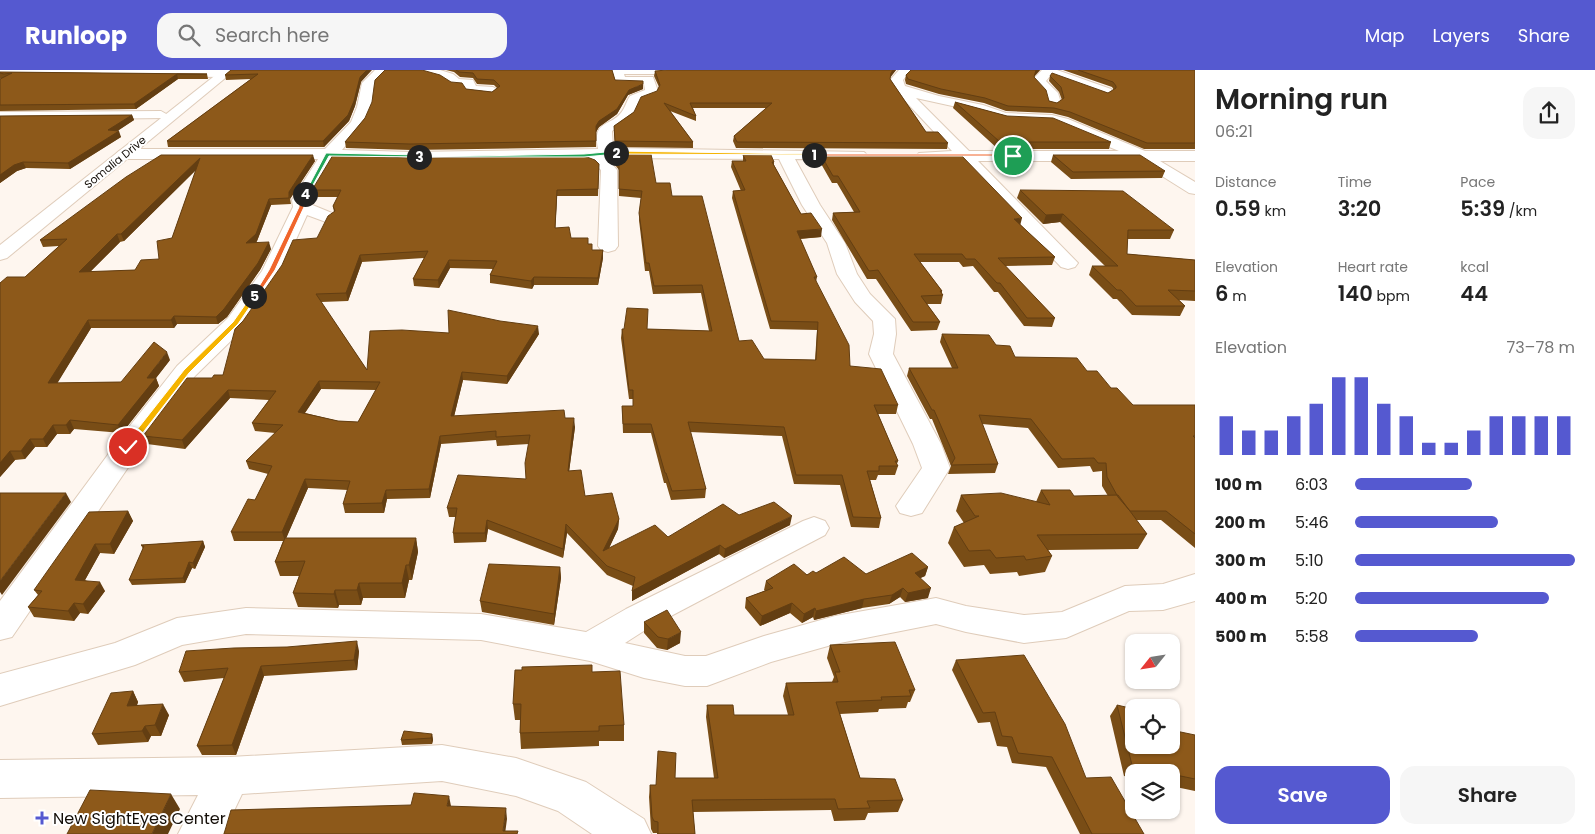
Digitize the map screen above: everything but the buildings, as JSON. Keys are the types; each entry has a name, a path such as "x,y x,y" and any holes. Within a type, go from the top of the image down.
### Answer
{"street":[{"path":"0,627 128,447 186,371 236,323 272,270 302,207 302,200 328,154 334,150 357,123 364,106 368,83 382,70"},
{"path":"424,70 429,70"},
{"path":"424,70 444,74 456,82 469,83 471,89 493,91"},
{"path":"606,153 604,144 606,130 611,123 624,118 630,112 632,103 636,98 652,91 649,80 620,81 617,71 662,72 665,70"},
{"path":"905,70 897,79 896,83 900,89 1068,263"},
{"path":"1054,103 1050,89 1040,82 1041,77 1048,70 1107,92"},
{"path":"0,71 222,71"},
{"name":"Somalia Drive","path":"0,240 161,115 222,71"},
{"name":"Somalia Drive","path":"0,254 124,154 222,71"},
{"path":"900,89 937,100 978,108 1005,117 1052,119 1063,122 1140,155 1195,189"},
{"path":"0,116 161,115"},
{"path":"124,154 328,154 411,157 584,156 606,153 874,156"},
{"path":"785,155 812,205 836,242 847,274 862,298 884,319 885,334 881,354 927,444 936,468 911,506"},
{"path":"584,156 597,158 606,163 609,170 608,246"},
{"path":"914,156 1195,156"},
{"path":"302,207 326,217"},
{"path":"590,647 638,618 814,528"},
{"path":"0,690 122,655 177,632 246,621 481,627 590,647 644,663 685,671 707,671 764,650 835,630 936,610 966,619 1024,628 1066,625 1125,599 1163,597 1187,591 1195,586"},
{"path":"0,779 230,776 442,763 516,777 571,796 629,834"},
{"path":"200,834 230,776"}],"place":[{"name":"New SightEyes Center","path":"42,818"}],"route":[{"path":"128,447 186,371 236,323 272,270 302,207 302,200 328,154 411,157 584,156 606,153 1013,156"}]}
